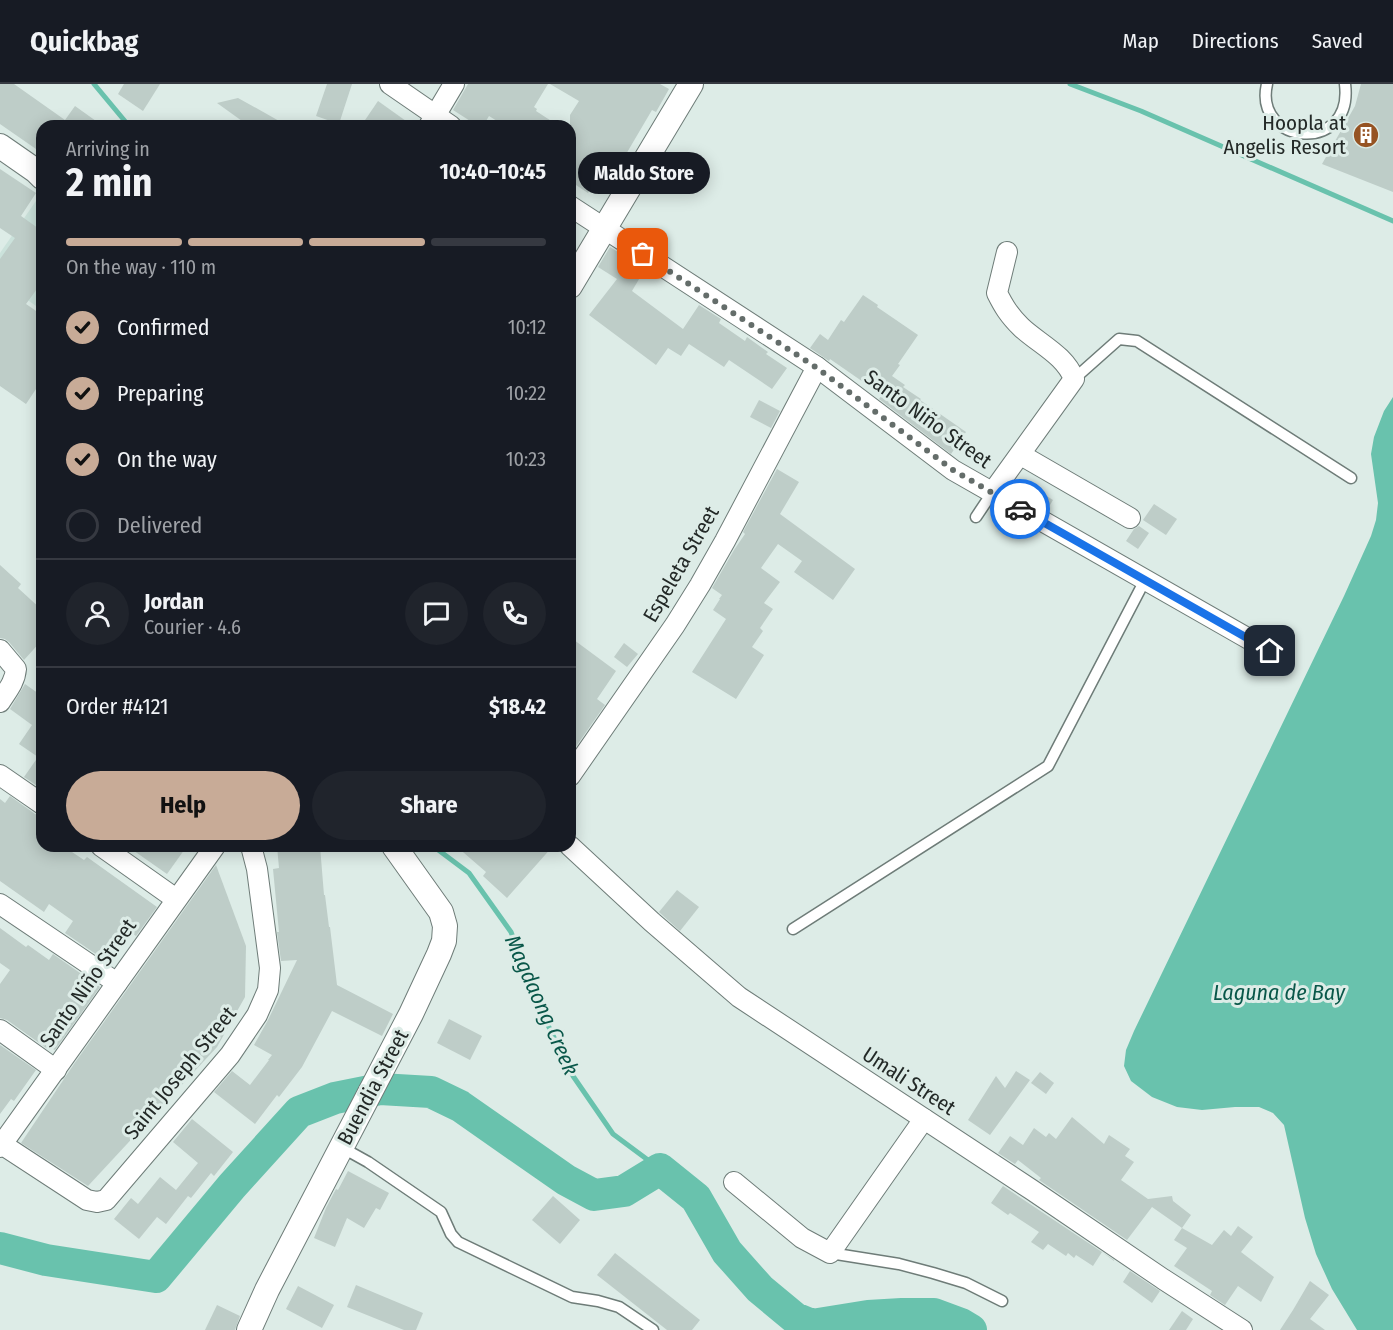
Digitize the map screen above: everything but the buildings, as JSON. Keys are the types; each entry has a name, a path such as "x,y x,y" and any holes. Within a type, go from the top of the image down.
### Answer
{"street":[{"path":"390,84 436,120"},
{"path":"440,120 454,84"},
{"path":"576,276 691,84"},
{"path":"0,146 36,171"},
{"name":"Santo Niño Street","path":"576,210 817,368 953,470 1270,651"},
{"path":"992,493 1074,379 1070,368 1008,314 997,293 1008,252"},
{"name":"Espeleta Street","path":"576,767 675,626 700,585 817,368"},
{"path":"1021,455 1131,518"},
{"path":"0,650 16,669 11,686 0,702"},
{"path":"0,775 36,800"},
{"name":"Umali Street","path":"576,851 739,997 1242,1330"},
{"path":"109,852 176,899"},
{"name":"Santo Niño Street","path":"1,1145 211,852"},
{"name":"Saint Joseph Street","path":"1,1145 87,1200 97,1202 106,1200 230,1055 257,1015 268,990 270,968 257,869 253,852"},
{"name":"Buendia Street","path":"249,1330 267,1290 411,1014 444,941 446,926 441,912 398,852"},
{"path":"0,904 117,983"},
{"path":"0,1030 56,1070"},
{"path":"734,1182 802,1238 830,1253 924,1119"}],"lane":[{"path":"1267,84 1266,104 1272,116 1291,132 1303,135 1328,128 1337,120 1344,109 1345,84"},
{"path":"1074,379 1119,339 1137,341 1351,478"},
{"path":"976,517 992,493"},
{"path":"793,929 1048,766 1145,580"},
{"path":"341,1147 368,1162 441,1212 451,1234 458,1242 572,1297 619,1307 653,1330"},
{"path":"830,1253 899,1264 933,1273 966,1283 1002,1301"}],"shaded area":[{"path":"36,201 36,306 0,280 0,253"}],"water":[{"name":"Laguna de Bay","path":"1393,397 1393,1330 1357,1330 1332,1289 1316,1254 1305,1218 1284,1125 1273,1113 1259,1107 1202,1110 1177,1107 1152,1097 1131,1081 1124,1066 1126,1050 1134,1031 1371,536 1378,503 1371,454 1374,437 1384,411"}],"waterway":[{"name":"Magdaong Creek","path":"94,84 124,120"},
{"path":"1070,84 1141,111 1393,221"},
{"name":"Magdaong Creek","path":"441,852 469,873 511,932 540,1009 573,1076 613,1134 660,1169"},
{"path":"0,1248 46,1260 156,1277 232,1186 299,1112 335,1098 380,1089 431,1092 460,1106 566,1180 594,1195 624,1191 660,1169 696,1198 727,1252 760,1289 795,1318 812,1325 868,1316 934,1314 971,1330"}],"way so far":[{"path":"643,254 817,368 953,470 1020,509"}],"place":[{"name":"Hoopla at Angelis Resort","path":"1366,135"},
{"name":"Maldo Store","path":"643,254"}],"route":[{"path":"1020,509 1270,651"}]}
